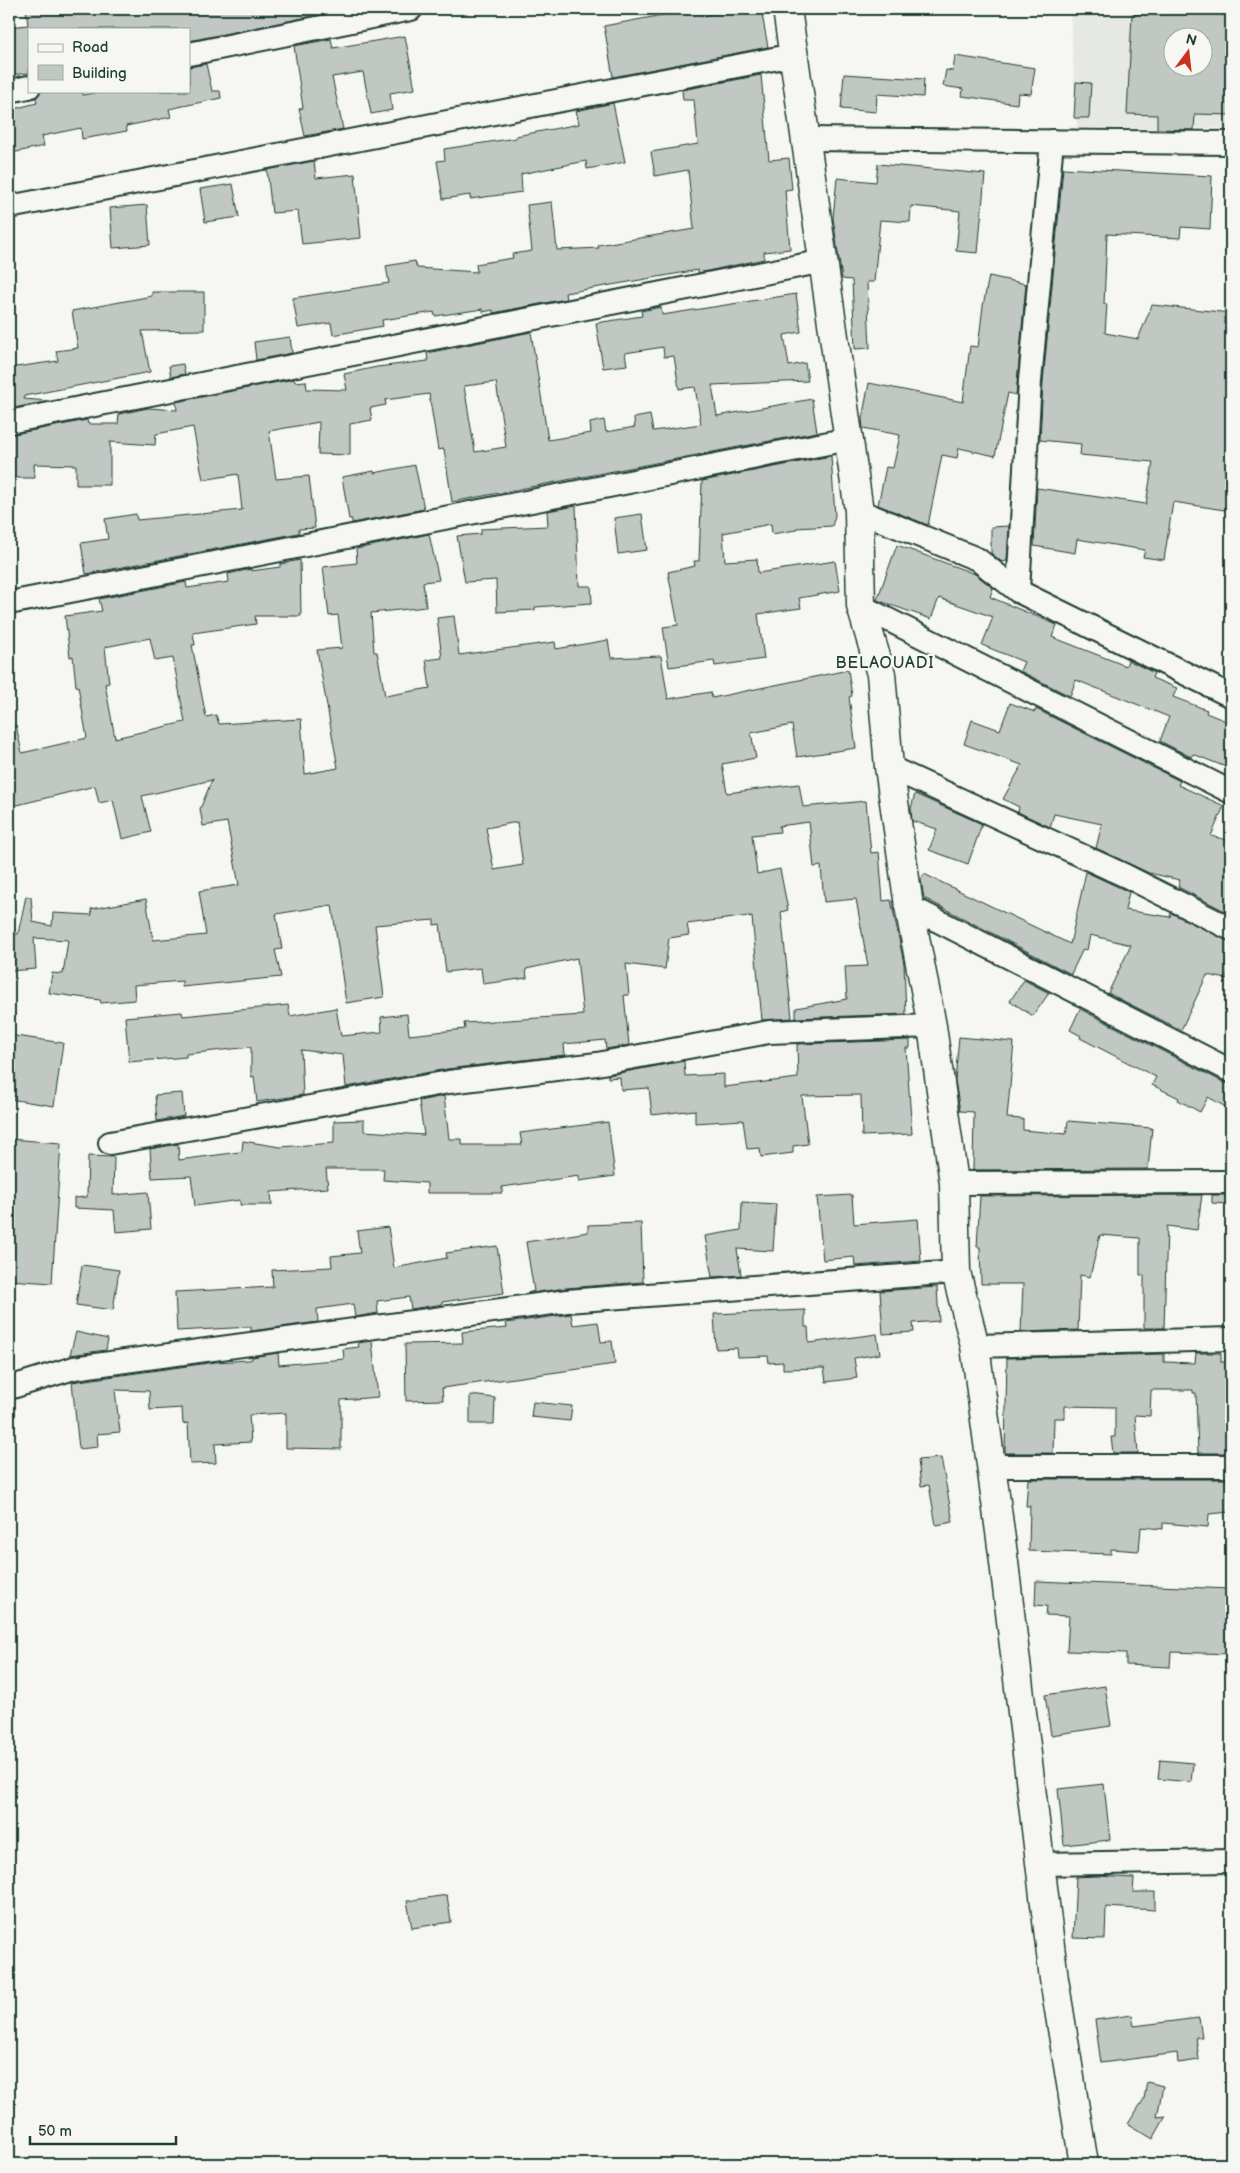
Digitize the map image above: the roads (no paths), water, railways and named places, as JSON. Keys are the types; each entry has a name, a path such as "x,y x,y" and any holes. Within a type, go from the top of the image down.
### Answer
{"main road":[{"path":"787,9 859,511 861,606 881,674 889,767 908,906 932,1026 954,1183 956,1272 975,1346 1054,1979 1084,2164"}],"street":[{"path":"190,54 411,9"},
{"path":"9,207 794,55"},
{"path":"9,91 28,87"},
{"path":"807,139 1231,143"},
{"path":"1018,591 1030,381 1052,141"},
{"path":"9,422 824,261"},
{"path":"9,603 848,439"},
{"path":"859,511 977,559 1018,591 1231,696"},
{"path":"861,606 1231,792"},
{"path":"889,767 1126,876 1231,929"},
{"path":"908,906 1231,1070"},
{"path":"110,1143 449,1082 597,1064 769,1032 932,1026"},
{"path":"954,1183 1231,1182"},
{"path":"9,1388 74,1368 567,1301 956,1272"},
{"path":"975,1346 1231,1339"},
{"path":"991,1466 1231,1466"},
{"path":"1040,1864 1231,1861"}],"district":[{"name":"BELAOUADI","path":"885,662"}]}
